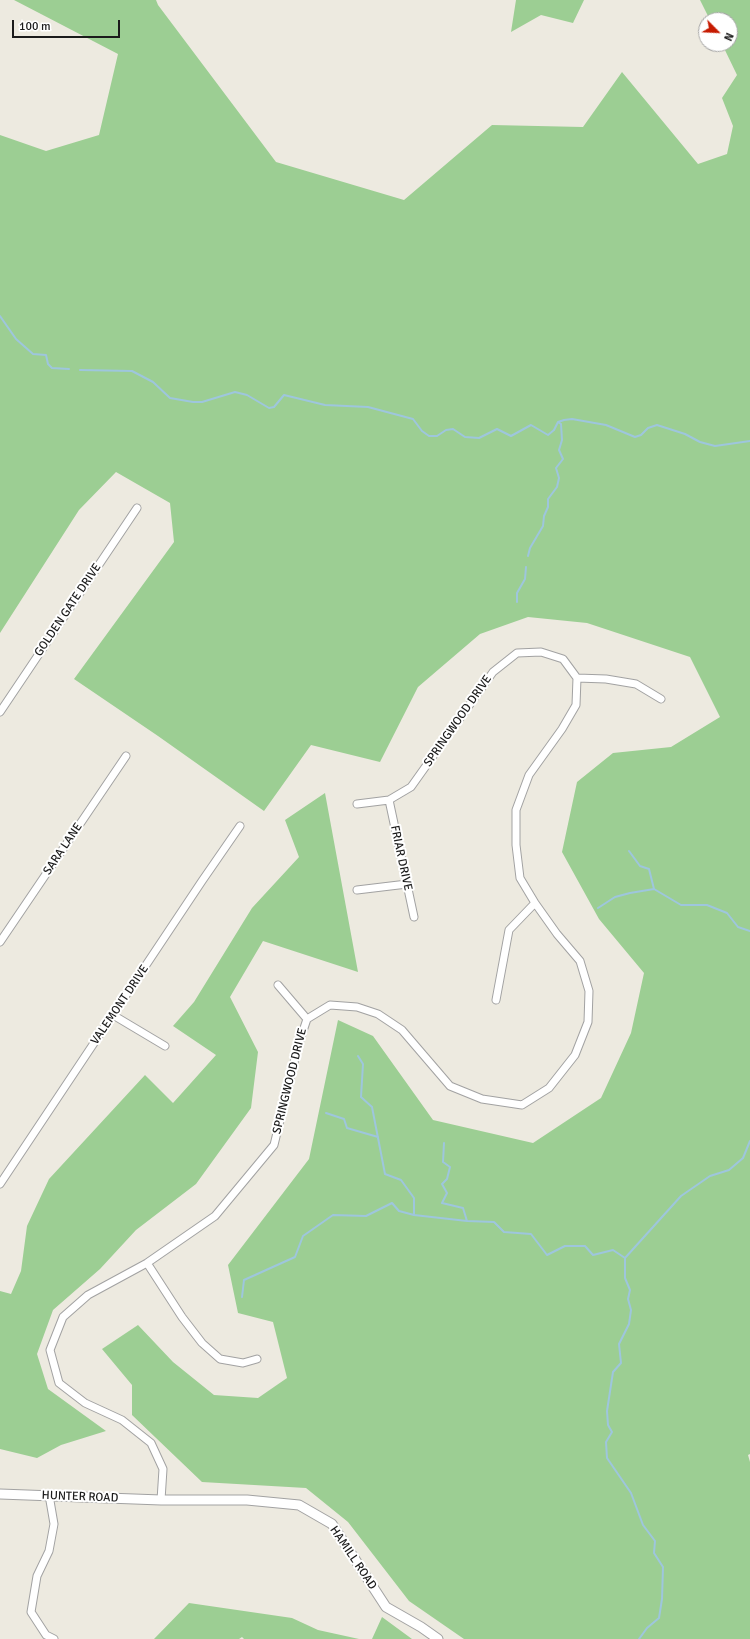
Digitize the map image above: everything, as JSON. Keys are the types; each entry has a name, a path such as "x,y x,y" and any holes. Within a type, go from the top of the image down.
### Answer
{"street":[{"name":"GOLDEN GATE DRIVE","path":"0,712 137,508"},
{"name":"SPRINGWOOD DRIVE","path":"161,1500 162,1469 151,1443 122,1420 85,1403 59,1383 50,1350 64,1317 88,1295 147,1262 215,1216 274,1145 298,1046 307,1019 330,1005 357,1007 378,1014 402,1030 450,1086 482,1099 522,1105 549,1088 575,1055 588,1022 589,991 580,960 557,934 535,903 520,878 516,845 516,810 529,775 562,729 576,704 577,678 563,659 541,652 517,653 493,672 411,787 388,800 358,804"},
{"path":"577,678 606,679 636,684 660,699"},
{"name":"SARA LANE","path":"0,942 126,756"},
{"name":"FRIAR DRIVE","path":"388,800 414,917"},
{"name":"VALEMONT DRIVE","path":"0,1184 240,826"},
{"path":"357,890 406,884"},
{"path":"496,1000 509,930 535,903"},
{"path":"278,985 307,1019"},
{"path":"113,1014 165,1046"},
{"path":"147,1262 182,1317 202,1344 220,1359 243,1363 257,1359"},
{"name":"HUNTER ROAD","path":"0,1494 161,1500"},
{"path":"49,1495 54,1524 49,1551 37,1576 31,1612 46,1637 54,1639"},
{"name":"HAMILL ROAD","path":"161,1500 247,1500 299,1505 332,1524 386,1607 422,1627 438,1639"}],"green space":[{"path":"14,0 156,0 158,5 276,162 404,200 492,125 583,127 622,72 698,164 727,154 733,126 722,98 737,75 726,52 738,52 738,12 706,12 700,0 750,0 750,1454 748,1455 750,1462 750,1639 464,1639 409,1601 348,1522 306,1488 202,1482 132,1415 132,1385 102,1349 138,1325 173,1362 214,1395 258,1398 287,1378 273,1322 238,1313 228,1265 309,1159 338,1020 373,1036 433,1120 533,1143 601,1098 631,1033 644,973 599,919 562,852 577,782 613,753 671,747 720,717 690,657 587,623 528,617 480,634 418,687 380,762 311,745 264,811 74,679 174,542 170,503 116,472 79,510 0,633 0,135 46,151 99,135 118,54"},
{"path":"516,0 584,0 573,23 541,15 511,32"},
{"path":"325,793 358,972 263,941 230,997 258,1052 251,1108 196,1184 136,1230 100,1269 53,1310 37,1354 48,1389 106,1431 61,1445 37,1458 0,1449 0,1291 11,1294 21,1271 27,1226 49,1179 145,1075 173,1103 216,1055 173,1026 194,1002 252,908 299,857 285,820"},
{"path":"189,1603 292,1618 318,1630 359,1639 244,1639 242,1637 239,1639 154,1639"},
{"path":"382,1617 412,1639 372,1639"}],"waterway":[{"path":"0,316 16,339 33,354 46,355 48,364 52,368 69,369"},
{"path":"80,370 132,371 153,382 170,398 193,402 202,402 235,392 247,395 269,408 274,407 284,395 325,405 368,407 413,419 422,431 429,436 437,436 446,430 453,429 465,437 479,438 497,429 511,436 531,425 548,435 554,430 558,422 572,419 606,425 635,437 641,435 648,428 657,425 685,434 700,442 715,446 750,441"},
{"path":"528,556 530,548 543,526 544,516 548,507 548,499 557,487 559,478 556,468 563,459 559,450 562,440 561,424 558,422"},
{"path":"517,602 517,593 525,579 526,567"},
{"path":"629,851 640,866 649,869 654,889 681,905 707,905 727,913 738,927 750,931"},
{"path":"598,908 615,897 654,889"},
{"path":"358,1056 363,1064 361,1097 372,1107 385,1174 401,1180 414,1198 414,1215 467,1221 494,1222 504,1232 531,1234 547,1255 565,1246 585,1246 593,1255 613,1250 625,1258"},
{"path":"326,1113 344,1119 347,1128 378,1137"},
{"path":"639,1639 647,1628 659,1618 662,1599 663,1567 654,1553 655,1541 643,1525 631,1493 607,1458 606,1442 612,1432 608,1425 607,1411 613,1372 621,1363 619,1344 629,1324 631,1310 628,1299 630,1290 625,1278 625,1258 681,1196 710,1176 729,1170 743,1158 750,1141"},
{"path":"444,1143 443,1162 450,1167 447,1179 442,1184 447,1193 442,1203 463,1208 467,1221"},
{"path":"242,1297 244,1280 295,1257 303,1236 333,1215 366,1216 392,1203 399,1211 414,1215"}]}
